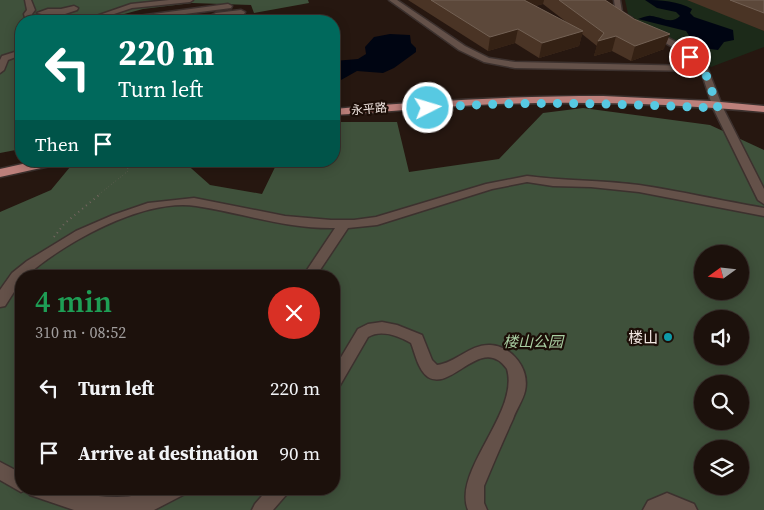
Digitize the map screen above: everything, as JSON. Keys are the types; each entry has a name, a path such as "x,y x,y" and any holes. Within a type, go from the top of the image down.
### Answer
{"main road":[{"name":"永平路","path":"340,112 466,101 604,100 764,109"},
{"name":"永平路","path":"340,116 468,105 605,104 717,106 764,113"},
{"path":"0,169 15,165"},
{"path":"0,173 28,167"}],"street":[{"path":"28,0 31,10 29,15"},
{"path":"105,14 131,6 190,0"},
{"path":"392,0 462,48 487,60 515,65 704,69"},
{"path":"617,0 619,13 638,26 679,47 704,69 717,106 764,200"},
{"path":"46,2 72,9"},
{"path":"176,15 228,6"},
{"path":"56,15 72,9"},
{"path":"56,15 72,9"},
{"path":"105,14 149,11 154,15"},
{"path":"218,15 240,12"},
{"path":"0,70 5,58 15,54"},
{"path":"25,270 42,256 84,233 130,213 149,207 179,202 194,202 288,221 344,224 377,222 490,186 527,179 553,183 638,188 764,212"},
{"path":"313,270 344,224"},
{"path":"0,302 15,281"},
{"path":"340,372 363,334 367,330 377,328 397,331 417,339 426,364 433,372 444,371 482,351 489,349 501,352 511,362 518,378 516,391 475,486 475,506 478,510"},
{"path":"0,470 15,479"},
{"path":"53,495 87,507 117,509 144,505 165,495"},
{"path":"261,510 275,495"},
{"path":"652,510 654,507 667,502 688,510"}],"path":[{"path":"55,249 54,237 64,224 128,172 128,167"}],"green space":[{"path":"0,0 308,0 309,3 254,13 251,5 192,3 143,9 120,15 15,15 15,150 0,153"},
{"path":"625,0 692,0 764,31 764,47 711,67 689,48 651,29 628,14"},
{"name":"楼山公园","path":"583,108 710,125 764,150 764,510 0,510 0,212 51,190 70,167 190,167 210,185 262,194 275,167 340,167 340,122 397,122 409,172 499,159 543,113"}],"shaded area":[{"path":"645,0 657,0 687,6 692,9 690,13 694,17 733,30 734,40 724,42 718,50 702,48 696,41 692,40 686,31 638,19 650,16 673,20 680,16 676,12 657,8"},
{"path":"390,34 410,35 411,43 416,48 416,52 394,68 383,73 357,71 340,80 340,60 358,59 366,54 365,47 374,37"}],"building":[{"path":"431,0 524,0 583,31 542,43 518,29 490,37"},
{"path":"559,0 605,0 634,19 670,34 635,46 616,36 598,41 604,33"},
{"path":"730,0 764,0 764,13"}],"place":[{"name":"楼山","path":"668,337"}],"route":[{"path":"428,108 468,105 605,104 718,108 704,69 690,57"}]}
